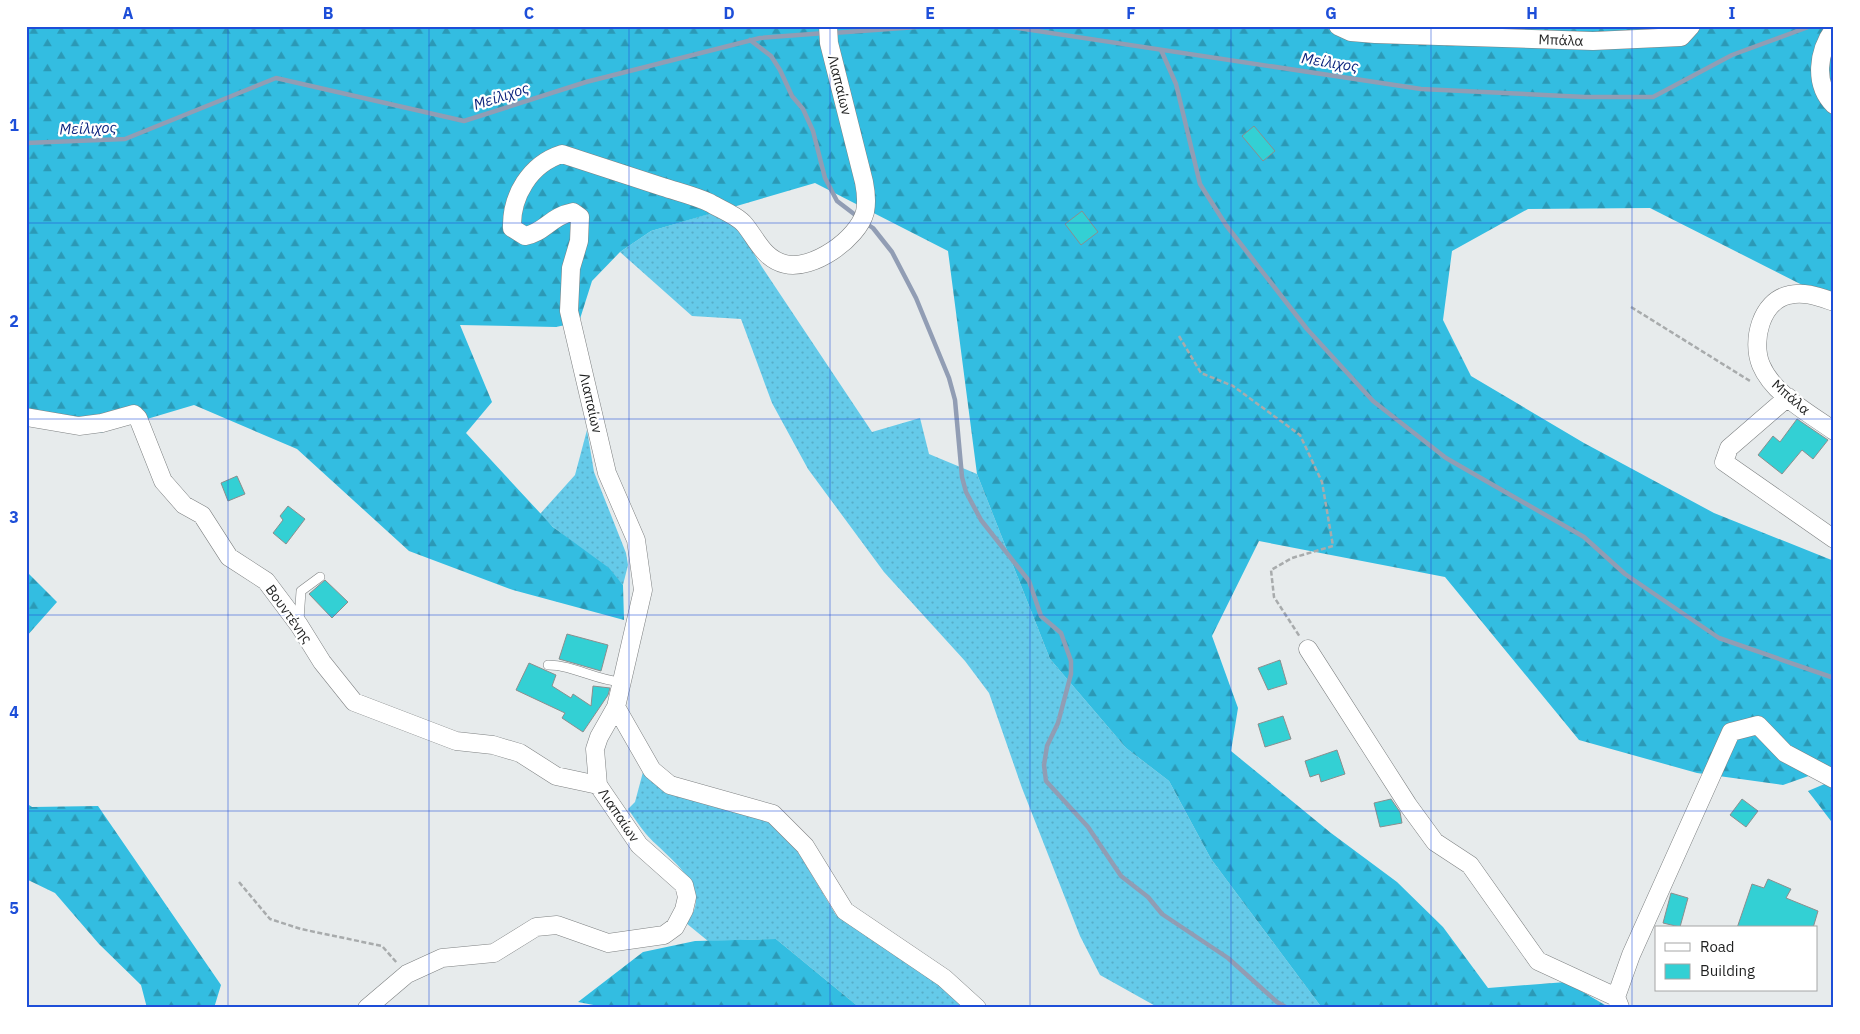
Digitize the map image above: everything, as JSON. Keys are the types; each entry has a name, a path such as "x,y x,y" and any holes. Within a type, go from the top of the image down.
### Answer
{"street":[{"name":"Μπάλα","path":"1338,26 1350,32 1375,34 1593,41 1681,37 1691,26"},
{"path":"1834,29 1824,43 1820,62 1821,84 1834,106"},
{"name":"Λιαπαίων","path":"367,1008 407,974 442,958 494,953 536,927 557,925 608,943 664,936 675,927 684,910 687,897 684,885 639,845 598,785 596,749 599,737 616,707 643,590 636,540 607,473 569,311 571,268 579,241 580,217 573,212 563,214 548,222 536,234 525,236 512,228 512,212 524,182 549,158 562,154 708,202 744,224 771,259 785,264 800,266 829,253 844,243 861,220 866,200 864,182 829,35"},
{"name":"Μπάλα","path":"1834,302 1804,294 1788,295 1776,301 1765,313 1758,329 1757,348 1760,364 1770,381 1788,397 1834,431"},
{"path":"1788,397 1729,448 1724,462 1834,539"},
{"name":"Βουντένης","path":"26,417 78,426 102,423 134,414 138,418 163,481 184,505 202,515 229,557 266,582 300,626 322,662 354,702 456,741 493,745 520,753 556,776 598,785"},
{"path":"1308,649 1408,805 1434,842 1470,866 1538,961 1618,1003 1635,946 1731,732 1758,725 1785,753 1834,779"},
{"path":"616,707 652,770 670,785 773,814 805,846 845,911 944,978 977,1008"}],"lane":[{"path":"300,626 301,591 320,577"},
{"path":"548,665 562,665 604,681 622,682"}],"path":[{"path":"1631,307 1758,386"},
{"path":"1179,336 1201,373 1233,386 1300,435 1322,482 1333,546 1292,558 1271,570 1274,597 1308,649"},
{"path":"240,882 270,919 300,929 382,946 407,974"}],"shaded area":[{"path":"715,212 738,227 762,267 872,432 920,418 929,454 977,474 1050,659 1126,748 1169,781 1211,859 1322,1008 1159,1008 1100,975 1080,936 1022,788 989,693 965,661 884,572 808,469 772,403 741,319 692,316 620,252 651,231"},
{"path":"587,430 594,472 626,553 628,565 623,585 614,575 560,533 540,514 575,475"},
{"path":"643,772 662,790 771,821 795,847 836,915 940,984 967,1008 860,1008 776,939 708,941 686,923 694,910 696,898 693,886 686,874 646,834 628,809 635,802"}],"green space":[{"path":"26,26 1834,26 1834,301 1650,208 1528,209 1452,251 1443,320 1471,376 1584,443 1714,513 1834,561 1834,767 1783,785 1697,773 1579,740 1445,577 1259,541 1212,636 1238,708 1231,751 1331,833 1397,882 1443,927 1488,988 1566,982 1610,1008 1322,1008 1211,859 1169,781 1126,748 1050,659 977,474 948,251 815,183 651,231 620,252 592,281 579,322 556,327 460,325 492,402 466,433 553,527 609,568 623,585 624,620 513,590 409,551 297,449 194,405 100,433 72,429 26,412"},
{"path":"26,571 57,602 26,637"},
{"path":"1834,780 1834,825 1808,791"},
{"path":"26,803 32,807 98,806 221,985 214,1008 147,1008 141,985 99,944 55,893 26,879"},
{"path":"776,939 860,1008 609,1008 578,1002 643,952 695,941"}],"building":[{"path":"1254,126 1275,151 1263,161 1242,136"},
{"path":"1082,211 1098,232 1081,245 1065,224"},
{"path":"1797,419 1828,440 1813,459 1802,450 1782,474 1758,455 1773,436 1780,442"},
{"path":"237,476 245,494 228,501 221,483"},
{"path":"288,506 305,519 286,544 273,533 283,520 280,516"},
{"path":"325,580 348,602 332,618 309,594"},
{"path":"567,634 608,645 601,671 559,659"},
{"path":"1280,660 1287,684 1268,690 1258,668"},
{"path":"529,663 556,675 552,686 571,698 573,694 591,706 593,686 610,688 608,695 583,732 562,718 565,713 516,690"},
{"path":"1283,716 1291,739 1265,747 1258,724"},
{"path":"1337,750 1345,774 1321,782 1319,774 1310,777 1305,761"},
{"path":"1391,799 1400,812 1402,823 1380,827 1374,803"},
{"path":"1742,799 1758,811 1746,827 1730,815"},
{"path":"1768,879 1791,889 1786,898 1818,911 1814,926 1738,926 1752,884 1764,888"},
{"path":"1671,893 1688,898 1680,926 1663,923"}],"waterway":[{"name":"Μείλιχος","path":"833,33 931,26"},
{"name":"Μείλιχος","path":"1005,26 1421,89 1585,97 1653,97 1732,55 1811,26"},
{"name":"Μείλιχος","path":"26,143 125,139 276,78 464,121 586,82 760,38 825,33"},
{"path":"750,40 771,56 780,70 792,96 803,109 813,131 825,178 837,201 858,217"},
{"path":"1161,50 1176,84 1200,184 1226,225 1307,329 1373,401 1446,458 1584,537 1625,574 1719,638 1834,678"},
{"path":"864,222 873,228 892,252 916,298 949,378 955,400 962,477 966,492 981,520 1029,581 1041,616 1061,633 1071,661 1071,674 1058,723 1047,746 1044,765 1046,781 1088,827 1121,876 1148,897 1162,914 1228,958 1277,1002 1287,1008"}]}
